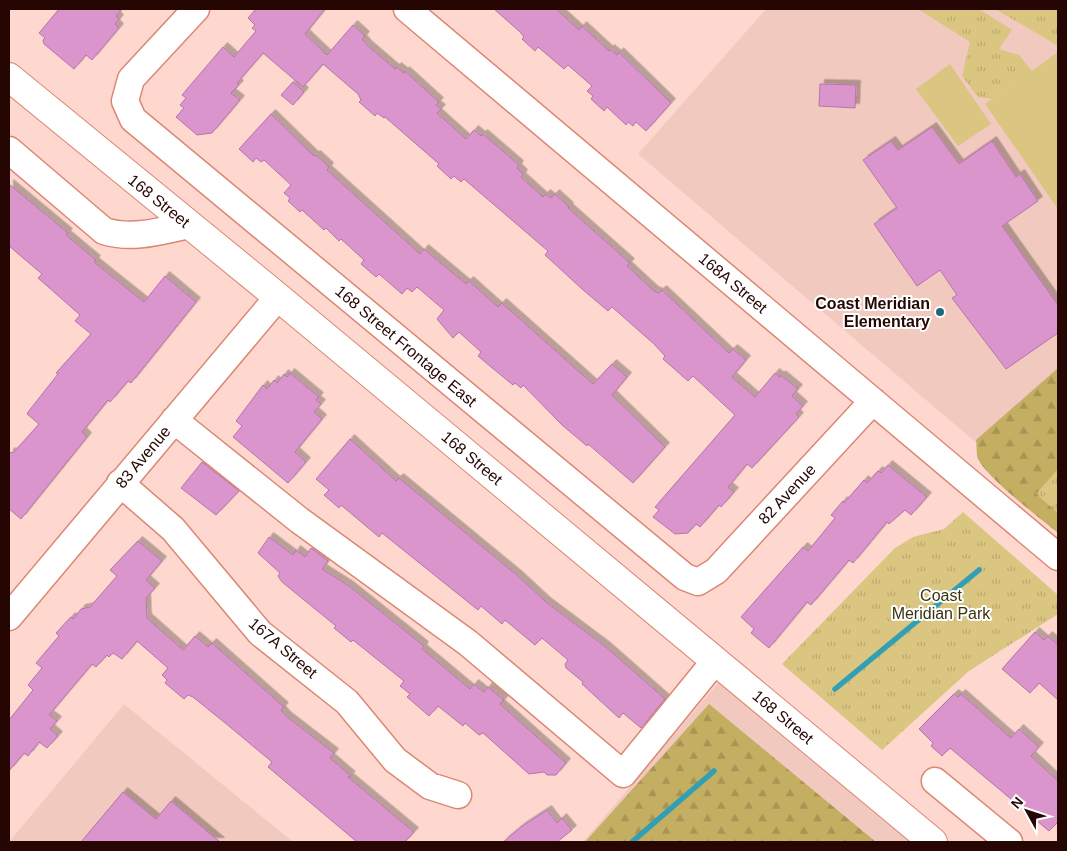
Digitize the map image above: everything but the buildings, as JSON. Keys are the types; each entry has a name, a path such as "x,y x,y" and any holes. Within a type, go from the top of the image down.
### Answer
{"main road":[{"name":"168 Street","path":"9,78 278,297 933,842"}],"street":[{"name":"168 Street Frontage East","path":"196,9 131,79 125,100 133,119 673,568 698,582"},
{"name":"168A Street","path":"407,9 1058,557"},
{"path":"9,150 104,231 119,236 152,233 189,225"},
{"name":"83 Avenue","path":"9,617 278,297"},
{"name":"82 Avenue","path":"698,582 716,572 873,401"},
{"path":"174,420 299,520 468,643 623,774 715,661"},
{"name":"167A Street","path":"120,483 173,530 260,633 347,702 395,760 430,786 458,795"},
{"path":"935,781 1009,842"}],"shaded area":[{"name":"Coast Meridian Elementary","path":"766,9 995,9 1058,46 1058,469 1036,494 638,154"},
{"path":"724,676 924,842 583,842"},
{"path":"124,704 293,842 9,842"}],"green space":[{"path":"918,9 979,9 1012,30 999,49 1019,55 1032,71 992,99 978,97 962,76 970,42"},
{"path":"995,9 1058,9 1058,46"},
{"path":"1057,53 1058,56 1058,209 985,104"},
{"path":"950,64 991,124 958,146 916,89"},
{"path":"1058,368 1058,533 992,477 977,457 976,440"},
{"path":"1058,469 1058,513 1036,494"},
{"name":"Coast Meridian Park","path":"963,512 1058,595 1058,614 969,671 882,750 782,664 895,548 913,537 944,529"},
{"path":"709,704 876,842 585,842"}],"waterway":[{"path":"835,689 979,570"},
{"path":"632,842 714,771"}],"place":[{"name":"Coast Meridian Elementary","path":"940,312"}]}
